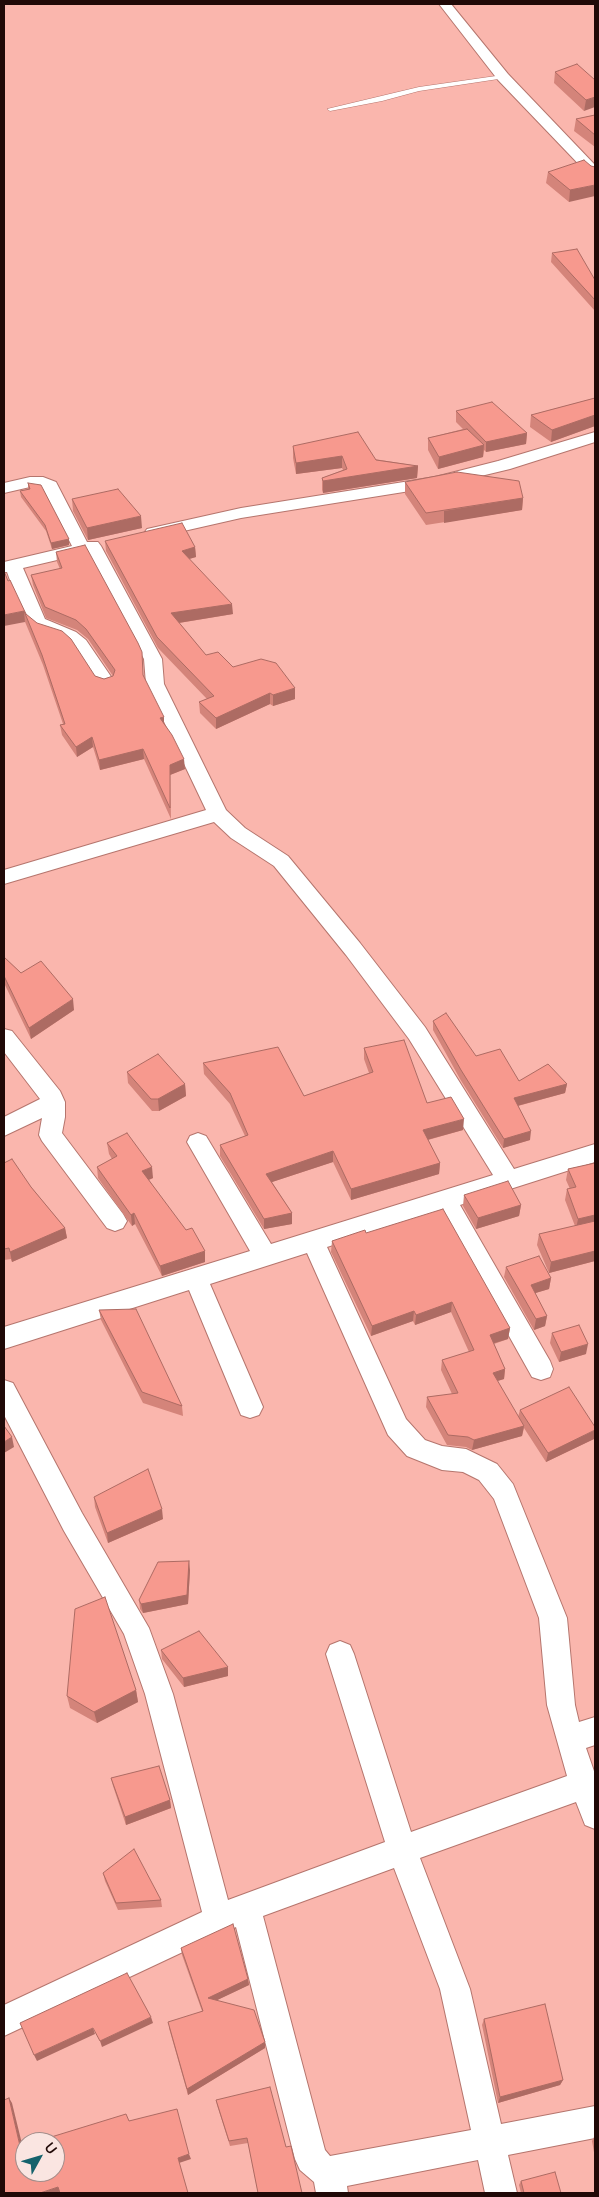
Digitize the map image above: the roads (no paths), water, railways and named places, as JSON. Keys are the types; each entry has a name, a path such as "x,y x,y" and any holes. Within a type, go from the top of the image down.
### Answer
{"street":[{"path":"444,4 503,77 595,173"},
{"path":"138,536 241,513 329,501 435,482 504,465 595,437"},
{"path":"4,488 30,482 43,482 50,486 95,546 153,659 155,684 218,814 238,833 281,861 311,896 417,1033 508,1180"},
{"path":"95,546 8,566 38,623 46,628 70,636 80,644 105,681"},
{"path":"4,878 218,814"},
{"path":"4,1037 52,1097 54,1117 50,1135 114,1221"},
{"path":"4,1127 54,1102"},
{"path":"198,1142 265,1256"},
{"path":"4,1338 595,1153"},
{"path":"445,1200 541,1369"},
{"path":"313,1241 397,1427 416,1448 442,1458 466,1461 488,1472 504,1492 553,1618 561,1705 583,1735 584,1784 595,1814"},
{"path":"196,1278 250,1406"},
{"path":"4,1391 73,1522 135,1628 232,1913 311,2159 330,2182 490,2142 595,2122"},
{"path":"340,1654 402,1849 455,1989 501,2193"},
{"path":"4,2021 232,1913 402,1849 584,1784"}],"lane":[{"path":"330,109 382,100 418,89 503,77"}]}
